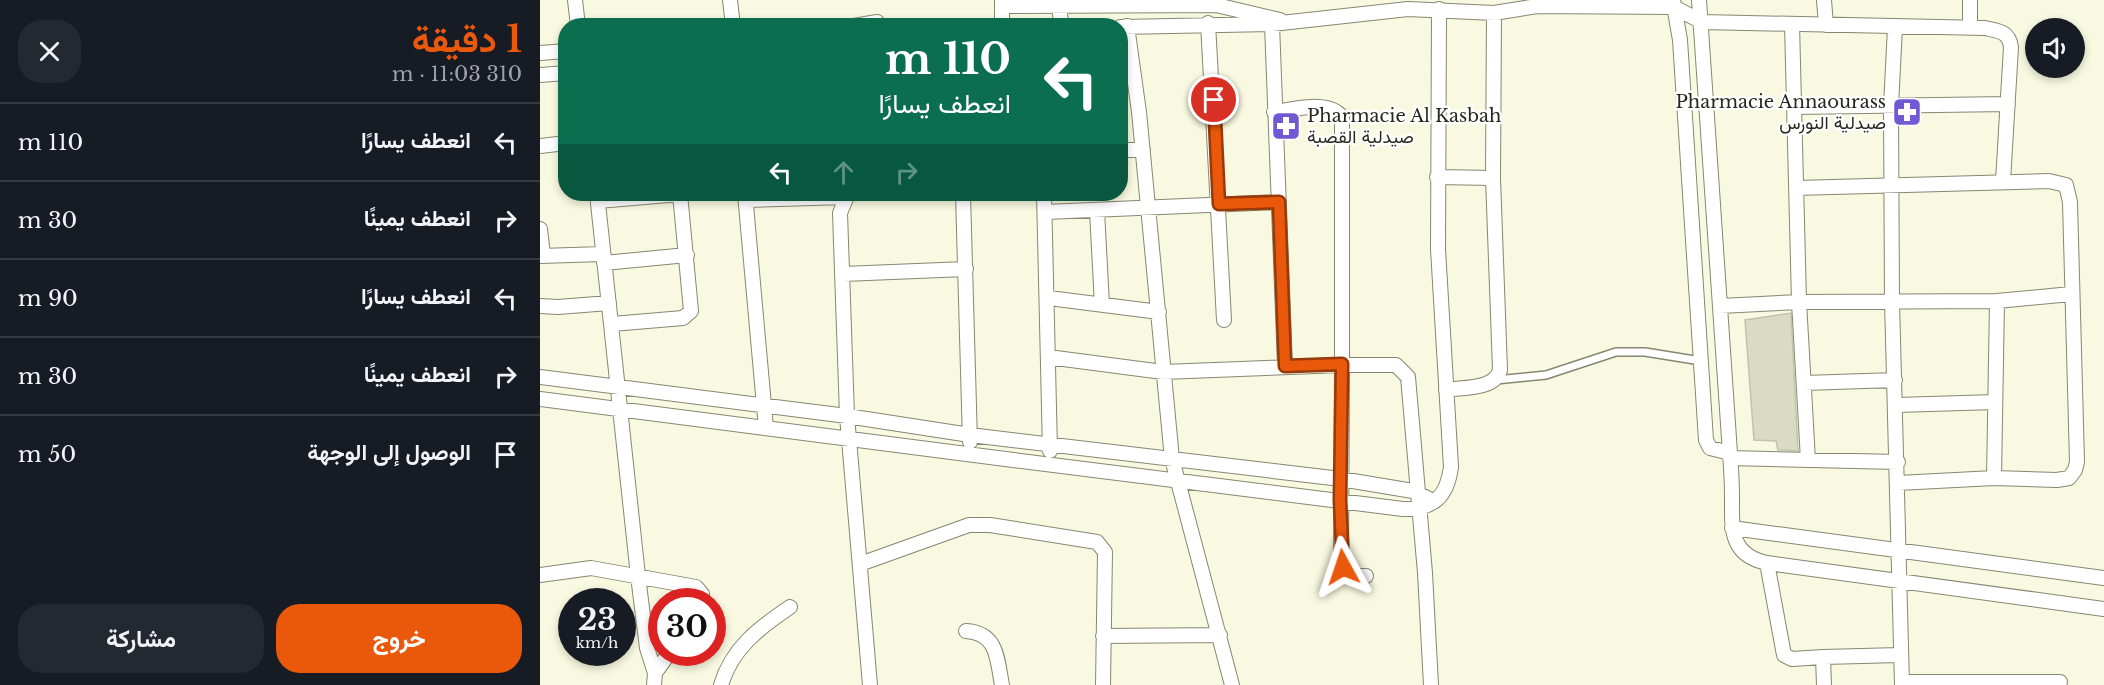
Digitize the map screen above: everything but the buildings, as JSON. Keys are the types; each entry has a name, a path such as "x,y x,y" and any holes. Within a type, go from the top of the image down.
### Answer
{"street":[{"path":"575,0 577,18"},
{"path":"730,0 732,18"},
{"path":"1699,0 1730,455 1732,528 1736,542 1744,554 1767,563 1899,579 2104,609"},
{"path":"1824,0 1826,25"},
{"path":"1970,0 1970,28"},
{"path":"1002,3 1216,5 1255,12 1288,22"},
{"path":"1059,3 1060,18"},
{"path":"1673,3 1680,40 1707,445 1730,455 1898,462"},
{"path":"1128,26 1208,23 1272,24 1369,6 1438,9 1466,6 1494,13 1537,6 1673,3 1702,22 1970,28 2002,32 2009,37 2004,182"},
{"path":"540,399 970,456 1176,479 1403,509 1419,508 1446,491 1451,467 1438,249 1438,9"},
{"path":"1446,390 1489,384 1496,380 1500,370 1493,178 1494,13"},
{"path":"1208,23 1224,320"},
{"path":"1272,24 1285,366"},
{"path":"1792,24 1799,302 1808,460"},
{"path":"1895,27 1892,106 1892,301 1897,405 1902,684 2060,682"},
{"path":"540,53 558,52"},
{"path":"1128,52 1143,150 1172,459 1232,685"},
{"path":"540,75 558,74"},
{"path":"1794,107 2008,104"},
{"path":"1274,112 1323,107 1335,109 1342,117 1340,500 1343,567 1352,576 1366,576"},
{"path":"540,146 558,144"},
{"path":"1128,150 1143,150"},
{"path":"1437,177 1493,178"},
{"path":"1796,188 2049,181 2063,184 2068,188 2076,417 2075,470 2069,478 2057,480 1994,478 1898,483"},
{"path":"598,201 620,388 638,576 647,648 654,679"},
{"path":"612,324 688,315 693,306 681,201"},
{"path":"745,201 766,428"},
{"path":"844,201 840,213 847,416 852,440 870,685"},
{"path":"963,201 970,456"},
{"path":"1044,201 1050,465"},
{"path":"1045,213 1279,202"},
{"path":"1097,212 1102,305"},
{"path":"540,229 541,256 604,258 687,255"},
{"path":"843,273 966,269"},
{"path":"1720,306 1799,302 1997,301 2071,294"},
{"path":"1048,298 1159,312"},
{"path":"1994,478 1997,301"},
{"path":"540,306 609,303"},
{"path":"1048,357 1163,372 1342,364 1389,364 1405,371 1410,384 1431,685"},
{"path":"1701,361 1724,360"},
{"path":"540,377 847,416 970,435 1341,479 1419,493 1433,501"},
{"path":"1804,382 1895,380"},
{"path":"1897,405 1995,402"},
{"path":"860,564 969,525 990,525 1092,540 1101,544 1105,552 1103,685"},
{"path":"1732,528 2104,578"},
{"path":"1767,563 1784,655 1792,659 1900,655"},
{"path":"540,574 591,568 696,588"},
{"path":"721,685 731,660 744,643 790,607"},
{"path":"966,631 977,632 988,637 994,644 1002,685"},
{"path":"1102,636 1220,635"},
{"path":"1823,657 1824,685"},
{"path":"654,679 662,666"}],"lane":[{"path":"1496,380 1546,375 1616,352 1645,352 1701,361"}],"place":[{"name":"Pharmacie Annaourass صيدلية النورس","path":"1907,112"},
{"name":"Pharmacie Al Kasbah صيدلية القصبة","path":"1286,126"}],"route":[{"path":"1214,100 1219,204 1279,202 1285,366 1342,364 1340,500 1343,567"}]}
